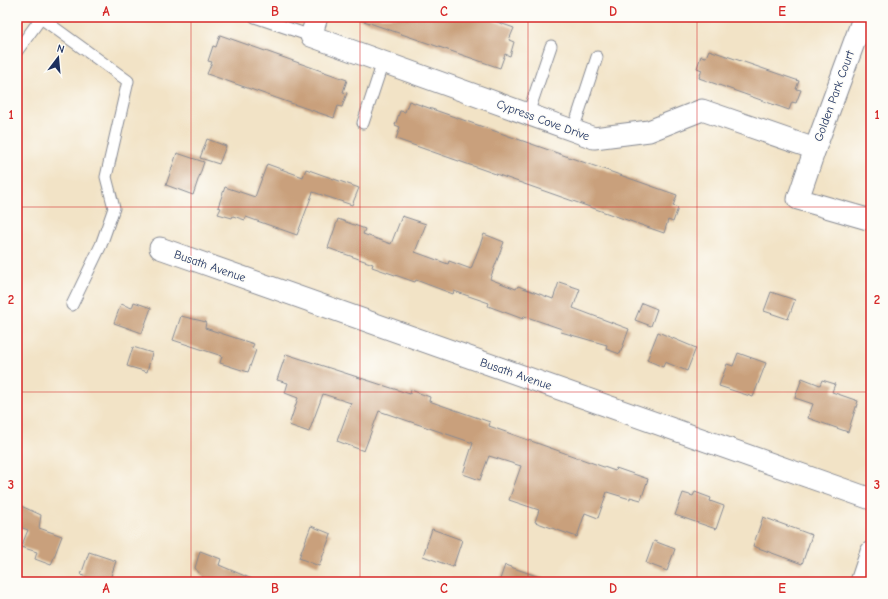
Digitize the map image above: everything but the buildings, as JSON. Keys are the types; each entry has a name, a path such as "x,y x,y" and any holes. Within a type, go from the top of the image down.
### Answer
{"street":[{"name":"Golden Park Court","path":"815,149 862,21"},
{"name":"Cypress Cove Drive","path":"314,26 383,62 594,138 649,131 702,110 815,149"},
{"path":"815,149 798,199 871,220"},
{"name":"Busath Avenue","path":"160,248 871,499"},
{"path":"861,582 871,552"}],"lane":[{"path":"255,17 314,26"},
{"path":"17,51 41,18 128,81 106,177 114,208 101,245 72,305"},
{"path":"528,114 551,46"},
{"path":"572,130 597,58"},
{"path":"363,123 383,62"}]}
